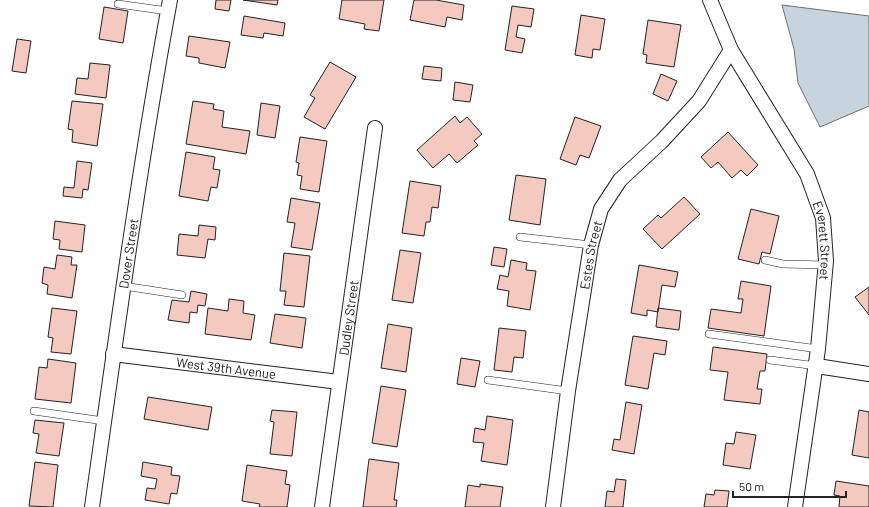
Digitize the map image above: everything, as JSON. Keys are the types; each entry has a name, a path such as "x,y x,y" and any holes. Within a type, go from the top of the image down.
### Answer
{"street":[{"name":"Everett Street","path":"710,0 731,50 807,174 823,218 826,265 817,366 796,507"},
{"name":"Dover Street","path":"92,507 113,354 155,81 169,6"},
{"name":"Estes Street","path":"553,507 568,391 590,245 601,209 620,180 662,141 699,102 731,50"},
{"name":"Dudley Street","path":"322,507 375,128"},
{"name":"West 39th Avenue","path":"113,354 339,382"},
{"path":"817,366 869,374"}],"lane":[{"path":"118,4 169,6"},
{"path":"520,237 590,245"},
{"path":"765,260 783,264 826,265"},
{"path":"124,286 182,295"},
{"path":"709,334 818,349"},
{"path":"770,360 817,366"},
{"path":"488,380 568,391"},
{"path":"34,411 104,421"}],"shaded area":[{"path":"782,5 869,16 869,106 820,127 798,83 794,49"}],"building":[{"path":"216,0 231,0 229,11 215,9"},
{"path":"243,0 278,0 277,5"},
{"path":"342,0 384,0 379,31 364,29 365,24 339,19"},
{"path":"414,0 436,0 464,5 462,20 447,17 445,27 410,20"},
{"path":"512,6 534,9 531,27 518,25 516,37 525,39 522,53 505,50"},
{"path":"104,7 128,11 123,43 99,39"},
{"path":"581,15 605,19 600,50 593,49 592,58 575,55"},
{"path":"244,16 285,23 283,36 264,33 263,38 241,35"},
{"path":"648,20 681,25 674,67 646,63 647,55 643,54"},
{"path":"189,36 230,42 225,68 199,63 199,58 186,56"},
{"path":"17,39 31,41 26,73 12,71"},
{"path":"330,62 356,77 325,129 304,117 315,98 310,95"},
{"path":"90,63 110,65 106,98 75,94 77,78 88,79"},
{"path":"424,66 442,68 441,81 422,79"},
{"path":"661,74 677,81 668,101 653,94"},
{"path":"455,82 473,85 470,102 453,100"},
{"path":"72,101 103,104 97,146 72,142 73,130 68,129"},
{"path":"193,101 214,104 213,109 224,111 222,127 250,131 246,154 186,144"},
{"path":"261,103 280,106 275,138 257,135"},
{"path":"455,116 460,123 467,117 482,134 474,141 478,145 457,163 449,154 433,168 417,150"},
{"path":"575,117 601,126 589,158 580,155 576,165 560,159"},
{"path":"728,132 758,165 747,176 741,170 732,178 718,162 711,168 701,157"},
{"path":"300,137 327,141 319,192 300,189 302,176 297,175 299,163 296,162"},
{"path":"186,152 215,157 213,169 220,170 217,188 211,187 208,201 179,196"},
{"path":"77,161 92,163 88,190 83,189 82,198 63,196 64,187 74,188"},
{"path":"516,175 546,179 540,225 509,220"},
{"path":"410,181 441,186 438,208 432,207 430,222 426,222 424,236 402,233"},
{"path":"684,197 700,214 662,249 643,229 658,215 661,218"},
{"path":"291,198 320,203 312,250 291,247 295,223 287,222"},
{"path":"751,209 779,216 770,254 762,252 759,264 738,259"},
{"path":"55,221 85,225 82,252 59,249 60,240 53,239"},
{"path":"199,225 216,227 215,240 208,239 205,258 177,255 179,234 198,236"},
{"path":"494,247 507,249 504,267 491,265"},
{"path":"400,250 421,253 413,303 392,300"},
{"path":"284,253 310,256 304,307 284,305 286,291 280,291"},
{"path":"57,255 72,257 71,265 77,265 72,298 47,294 48,285 42,283 44,267 55,269"},
{"path":"511,260 527,263 526,270 536,271 530,310 507,306 509,291 497,289 500,275 508,277"},
{"path":"639,265 678,272 675,287 662,285 658,312 647,310 647,316 631,313"},
{"path":"741,281 771,286 764,336 708,328 711,309 741,313 743,299 738,299"},
{"path":"869,287 869,315 855,297"},
{"path":"191,291 207,294 205,306 198,305 197,313 190,312 189,323 168,320 172,300 189,302"},
{"path":"229,299 244,301 243,313 255,315 251,340 205,334 208,308 228,311"},
{"path":"52,308 77,311 71,354 51,352 53,338 48,337"},
{"path":"658,308 681,311 679,330 656,327"},
{"path":"275,314 306,318 302,348 270,343"},
{"path":"388,324 412,328 406,372 381,368"},
{"path":"499,328 526,331 523,358 514,357 512,372 494,370"},
{"path":"633,336 667,341 665,355 654,353 648,389 625,385"},
{"path":"713,347 767,354 765,371 760,371 757,389 762,389 760,404 724,400 728,372 710,370"},
{"path":"461,358 480,361 475,387 457,384"},
{"path":"48,359 76,363 71,403 35,399 39,367 47,368"},
{"path":"381,386 406,390 397,447 372,443"},
{"path":"148,397 212,407 208,430 144,419"},
{"path":"626,402 642,405 634,454 612,450 614,439 620,440"},
{"path":"272,410 297,412 292,456 270,454 274,422 270,421"},
{"path":"859,410 869,412 869,458 852,455"},
{"path":"487,416 513,420 507,465 481,461 484,443 473,442 475,428 485,430"},
{"path":"35,420 64,423 59,456 36,453 39,434 33,433"},
{"path":"736,432 756,435 750,469 723,465 726,443 734,444"},
{"path":"369,459 399,463 394,500 397,500 396,507 363,507"},
{"path":"35,462 58,465 53,507 29,506"},
{"path":"143,462 172,467 171,475 180,476 177,494 171,493 169,504 145,500 147,488 155,489 157,479 141,476"},
{"path":"247,465 287,471 285,484 290,485 287,507 259,507 260,504 242,501"},
{"path":"616,479 626,480 623,507 605,507 607,491 614,492"},
{"path":"836,481 869,486 869,507 839,507 840,496 834,495"},
{"path":"480,484 503,487 500,507 465,507 468,485 480,487"},
{"path":"715,490 729,491 727,507 704,507 706,494 714,495"}]}
